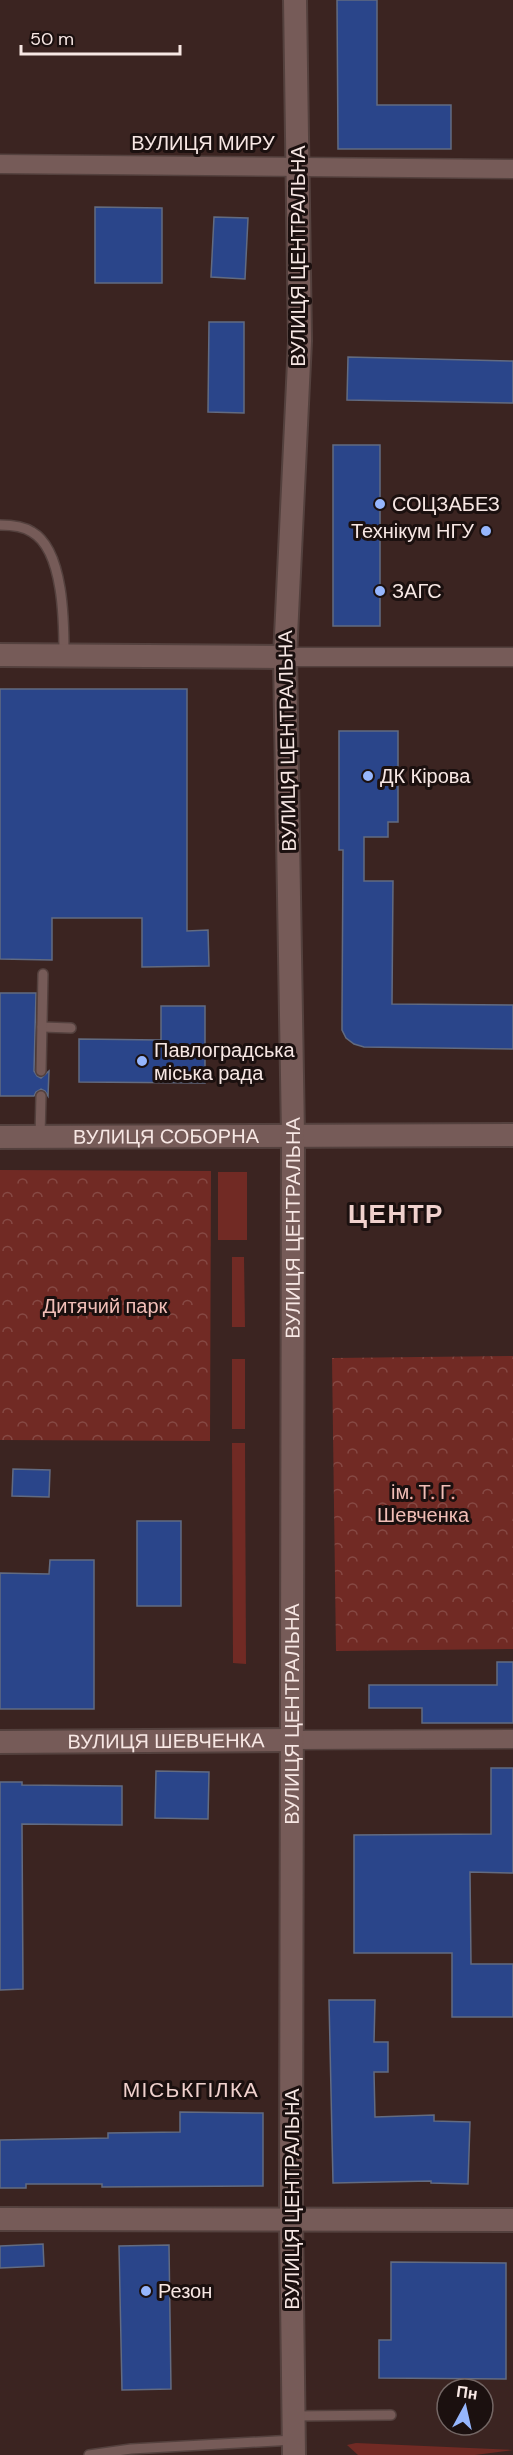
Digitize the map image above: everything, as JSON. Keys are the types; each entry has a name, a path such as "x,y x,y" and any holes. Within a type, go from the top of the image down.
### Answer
{"street":[{"name":"ВУЛИЦЯ ЦЕНТРАЛЬНА","path":"294,2448 291,2218 293,1135 285,657 300,341 295,0"},
{"name":"ВУЛИЦЯ МИРУ","path":"0,164 513,169"},
{"path":"0,655 513,657"},
{"name":"ВУЛИЦЯ СОБОРНА","path":"0,1137 513,1135"},
{"name":"ВУЛИЦЯ ШЕВЧЕНКА","path":"0,1742 513,1739"},
{"path":"0,2219 513,2220"}],"lane":[{"path":"0,525 24,528 34,532 42,541 57,569 64,616 64,655"},
{"path":"41,1071 43,974"},
{"path":"42,1027 71,1028"},
{"path":"40,1137 41,1096"},
{"path":"294,2416 391,2415"},
{"path":"89,2455 294,2448"}],"green space":[{"name":"Дитячий парк","path":"0,1170 211,1171 210,1441 0,1440"},
{"path":"218,1172 247,1172 247,1240 218,1240"},
{"path":"232,1257 244,1257 245,1327 232,1327"},
{"name":"ім. Т. Г. Шевченка","path":"513,1356 513,1649 336,1651 332,1358"},
{"path":"232,1359 245,1359 245,1429 232,1429"},
{"path":"232,1443 245,1443 246,1664 233,1663"},
{"path":"356,2443 513,2450 475,2455 358,2455 347,2445"}],"building":[{"path":"337,0 377,0 377,105 451,105 451,149 338,149"},
{"path":"95,207 162,208 162,283 95,283"},
{"path":"214,217 248,218 245,279 211,277"},
{"path":"209,322 244,322 244,413 208,412"},
{"path":"348,357 513,361 513,403 347,400"},
{"path":"333,445 380,445 380,626 333,626"},
{"path":"0,689 187,689 187,931 208,930 209,966 142,967 142,918 52,918 52,960 0,959"},
{"path":"339,731 398,731 398,822 388,822 388,837 364,837 364,881 393,881 392,1004 513,1005 513,1049 364,1047 346,1038 342,1030 343,850 339,850"},
{"path":"0,993 36,993 34,1071 41,1078 49,1071 48,1096 41,1089 34,1096 0,1096"},
{"name":"Павлоградська міська рада","path":"161,1006 205,1006 205,1083 79,1082 79,1039 161,1040"},
{"path":"13,1469 50,1470 49,1497 12,1496"},
{"path":"137,1521 181,1521 181,1606 137,1606"},
{"path":"50,1560 94,1560 94,1709 0,1709 0,1573 49,1574"},
{"path":"497,1662 513,1662 513,1723 422,1723 422,1708 369,1708 369,1685 497,1685"},
{"path":"491,1768 513,1768 513,1873 470,1872 471,1964 513,1964 513,2017 452,2017 452,1953 354,1953 354,1835 491,1834"},
{"path":"156,1771 209,1772 208,1819 155,1818"},
{"path":"0,1782 22,1782 22,1785 122,1786 122,1825 22,1824 23,1989 0,1990"},
{"path":"329,2000 375,2000 374,2042 388,2042 388,2072 374,2072 375,2117 434,2115 434,2121 470,2122 468,2184 431,2183 431,2181 333,2183"},
{"path":"180,2112 263,2113 263,2186 102,2187 102,2184 26,2184 26,2188 0,2188 0,2140 108,2138 108,2133 180,2132"},
{"path":"43,2244 44,2266 0,2268 0,2246"},
{"path":"169,2245 171,2389 122,2390 119,2246"},
{"path":"391,2262 506,2263 506,2379 495,2379 495,2377 379,2378 379,2340 391,2340"}],"place":[{"name":"СОЦЗАБЕЗ","path":"380,504"},
{"name":"Технікум НГУ","path":"486,531"},
{"name":"ЗАГС","path":"380,591"},
{"name":"ДК Кірова","path":"368,776"},
{"name":"Павлоградська міська рада","path":"142,1061"},
{"name":"Резон","path":"146,2291"}],"district":[{"name":"ЦЕНТР","path":"396,1214"},
{"name":"МІСЬКГІЛКА","path":"191,2090"}]}
